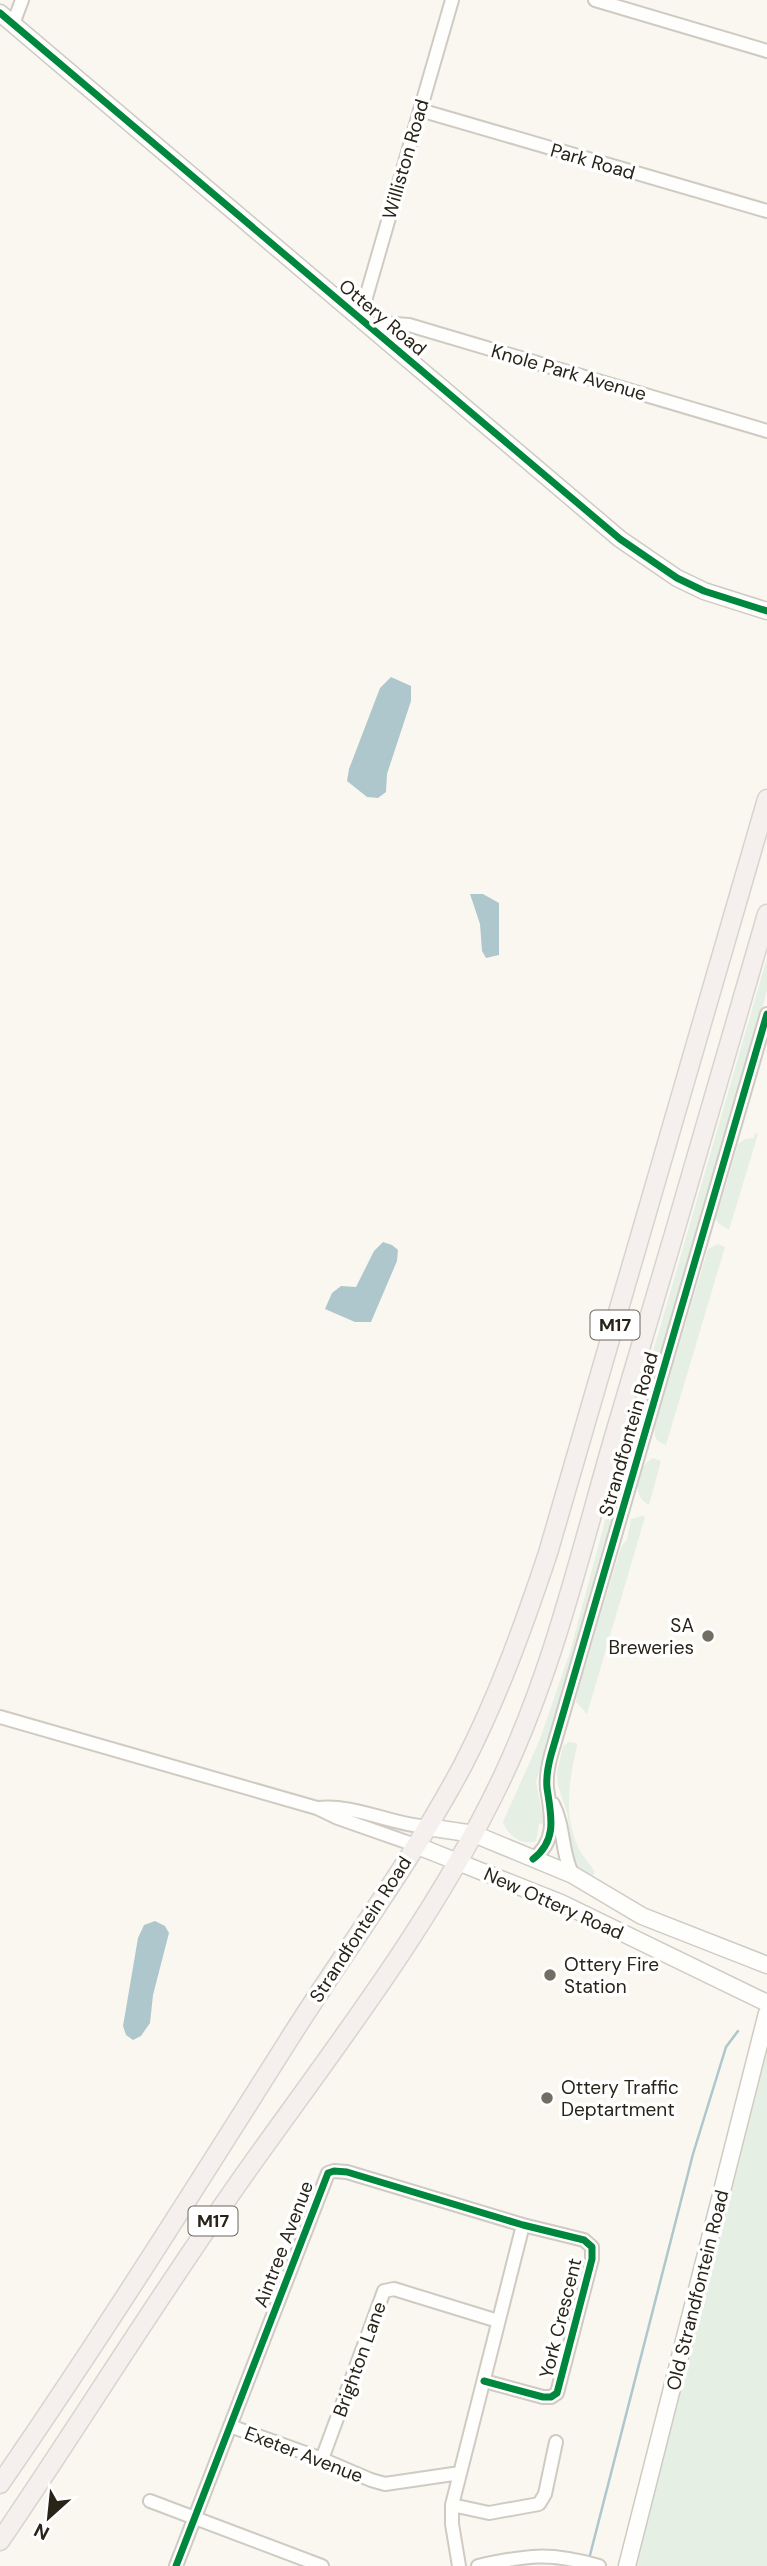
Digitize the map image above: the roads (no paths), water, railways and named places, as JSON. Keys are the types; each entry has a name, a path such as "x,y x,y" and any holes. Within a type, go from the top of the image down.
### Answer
{"main road":[{"name":"Strandfontein Road","path":"0,2484 158,2247 295,2029 427,1827 463,1764 487,1714 530,1608 548,1553 767,799"},
{"name":"Strandfontein Road","path":"0,2541 207,2230 317,2076 432,1904 474,1834 522,1734 558,1636 767,914"}],"street":[{"path":"6,19 22,0"},
{"name":"Williston Road","path":"364,322 452,0"},
{"path":"595,0 767,51"},
{"name":"Ottery Road","path":"6,19 620,539 654,565 700,589 767,611"},
{"name":"Park Road","path":"420,110 767,211"},
{"name":"Knole Park Avenue","path":"364,322 409,325 767,431"},
{"name":"Strandfontein Road","path":"533,1859 541,1853 550,1838 547,1780 551,1755 767,1014"},
{"path":"0,1717 317,1808 415,1845"},
{"name":"Strandfontein Road","path":"549,1798 559,1815 568,1864 573,1875"},
{"path":"317,1808 332,1806 411,1826 427,1827"},
{"name":"New Ottery Road","path":"427,1827 474,1834 573,1875 642,1916 767,1965"},
{"name":"New Ottery Road","path":"415,1845 561,1903 767,2003"},
{"name":"Old Strandfontein Road","path":"627,2566 767,2013"},
{"name":"Aintree Avenue","path":"176,2566 328,2174 334,2171 347,2172 523,2225"},
{"path":"459,2566 452,2524 452,2505 523,2225"},
{"name":"York Crescent","path":"484,2381 543,2398 557,2393 586,2285 593,2252 589,2243 523,2225"},
{"name":"Brighton Lane","path":"322,2459 384,2291 394,2289 498,2321"},
{"name":"Exeter Avenue","path":"230,2426 385,2484 460,2473"},
{"path":"452,2505 489,2513 539,2504 545,2494 555,2442"},
{"path":"150,2501 195,2517 296,2561 322,2566"},
{"path":"478,2566 550,2556 599,2566"}],"water":[{"path":"391,677 411,686 411,701 387,774 386,792 378,798 367,797 347,781 349,769 380,688"},
{"path":"470,894 483,894 499,903 499,955 486,958 482,951 480,924"},
{"path":"383,1242 398,1250 397,1261 371,1322 355,1322 325,1309 332,1293 341,1286 356,1287 374,1251"},
{"path":"155,1921 165,1926 169,1933 153,1995 150,2023 141,2036 133,2040 126,2035 123,2026 138,1938 144,1925"}],"waterway":[{"path":"589,2559 693,2154 726,2047 738,2031"}],"place":[{"name":"SA Breweries","path":"708,1636"},
{"name":"Ottery Fire Station","path":"550,1975"},
{"name":"Ottery Traffic Deptartment","path":"547,2098"}]}
